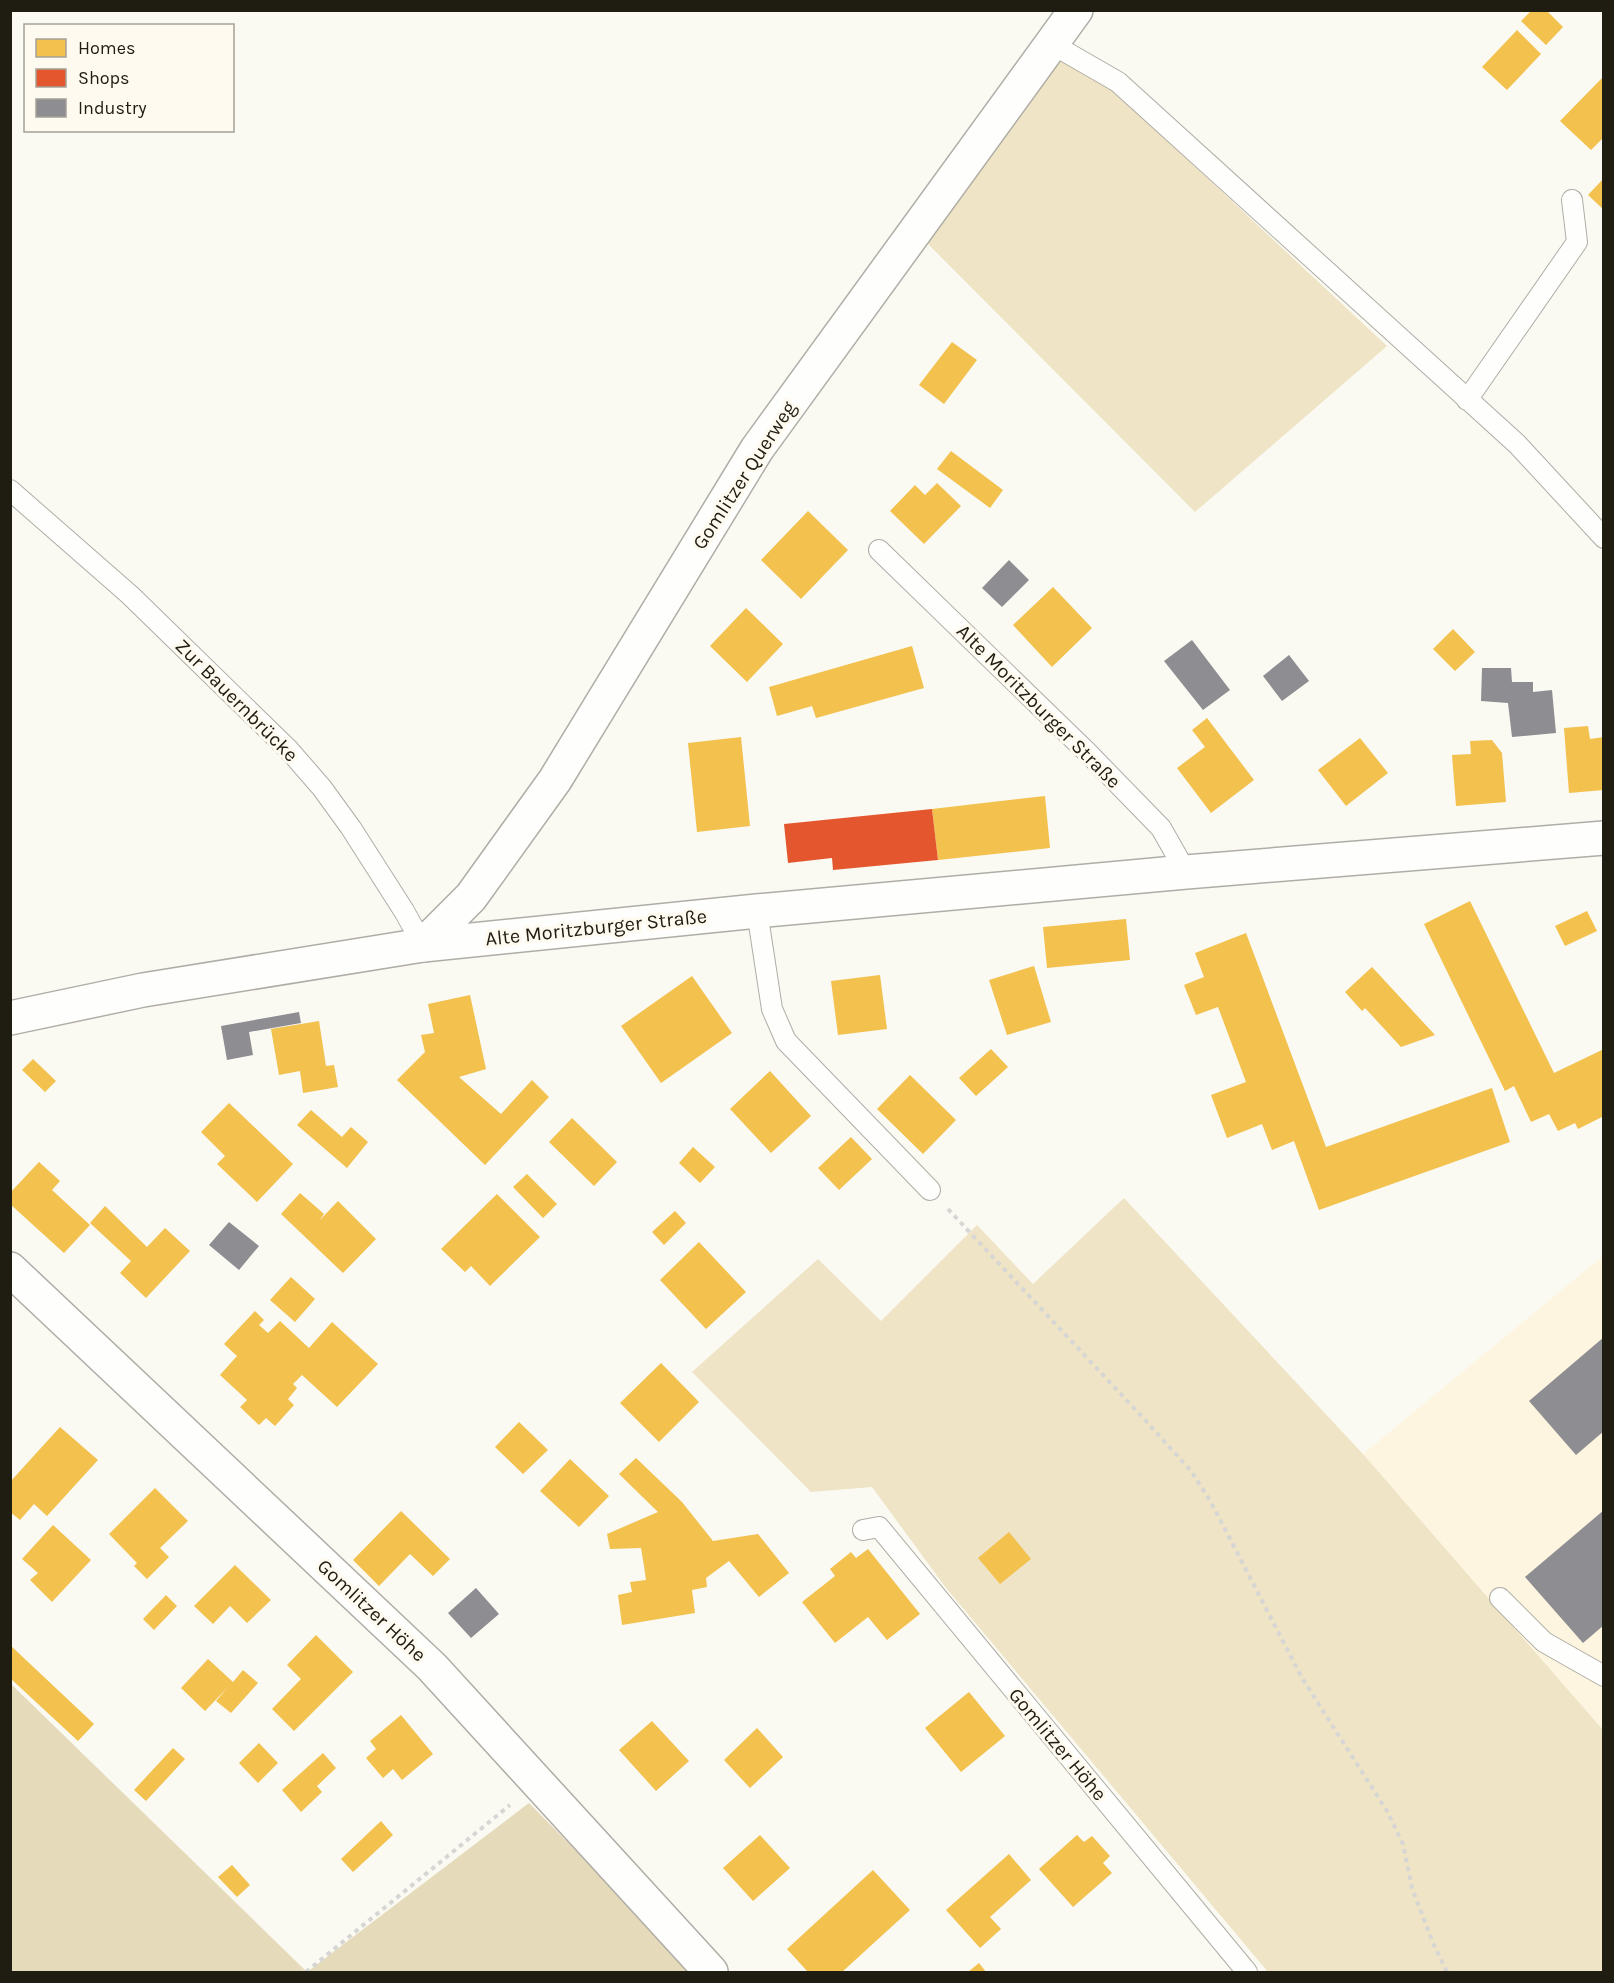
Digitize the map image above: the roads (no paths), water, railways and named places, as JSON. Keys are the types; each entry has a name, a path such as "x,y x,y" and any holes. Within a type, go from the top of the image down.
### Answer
{"street":[{"name":"Gomlitzer Querweg","path":"423,945 471,897 555,780 757,449 1076,10"},
{"name":"Alte Moritzburger Straße","path":"10,1018 143,990 423,945 757,911 1186,872 1604,838"},
{"name":"Gomlitzer Höhe","path":"10,1269 432,1667 711,1972"}],"lane":[{"path":"1052,44 1118,82 1517,444 1604,538"},
{"path":"1467,399 1577,242 1572,200"},
{"name":"Zur Bauernbrücke","path":"10,490 130,595 289,750 322,788 351,828 423,945"},
{"name":"Alte Moritzburger Straße","path":"879,550 1088,753 1161,828 1186,872"},
{"path":"757,911 772,1009 786,1041 930,1190"},
{"name":"Gomlitzer Höhe","path":"862,1530 879,1527 1247,1972"},
{"path":"1500,1598 1544,1642 1604,1676"}]}
